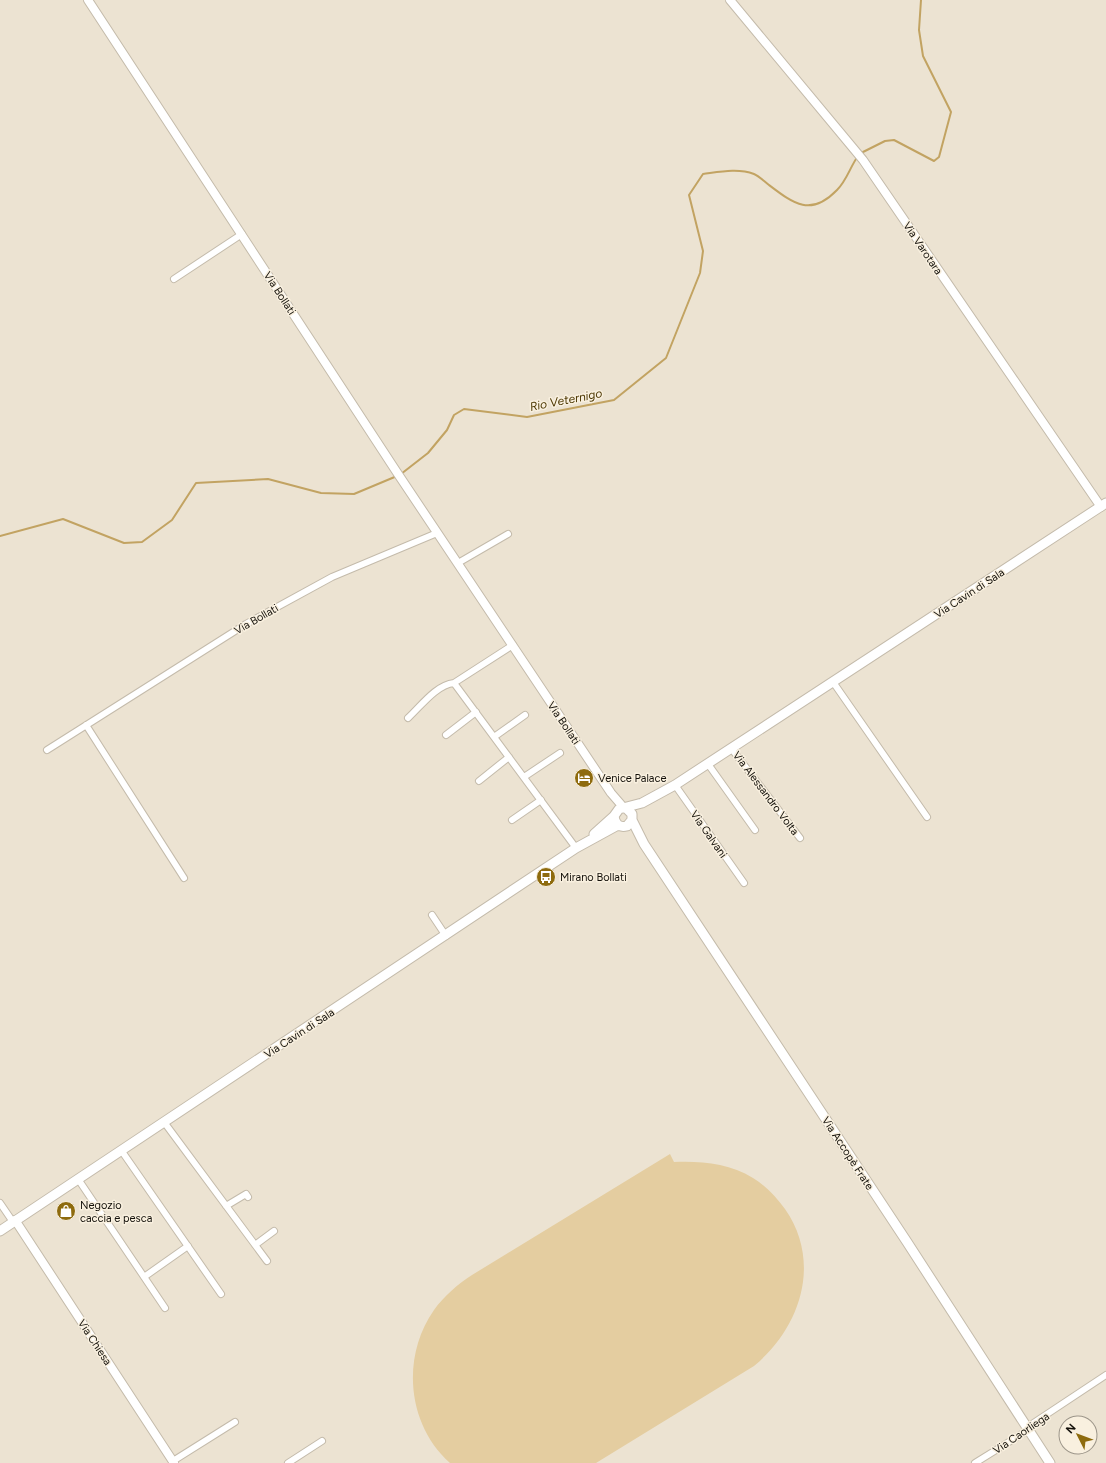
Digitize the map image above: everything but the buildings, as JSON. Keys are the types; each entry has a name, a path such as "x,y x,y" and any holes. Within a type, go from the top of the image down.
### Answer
{"main road":[{"name":"Via Cavin di Sala","path":"625,808 642,803 675,785 1104,505"},
{"name":"Via Cavin di Sala","path":"632,818 656,796"},
{"path":"625,808 631,811 632,818 629,824 621,826 614,815 619,809 625,808"},
{"name":"Via Cavin di Sala","path":"580,846 614,815"},
{"name":"Via Accopè Frate","path":"632,818 644,844 907,1242 1050,1463"},
{"name":"Via Cavin di Sala","path":"0,1230 580,846 621,826"},
{"name":"Via Accopè Frate","path":"621,826 644,844"}],"street":[{"name":"Via Bollati","path":"88,0 401,479 611,793 625,808"},
{"name":"Via Varotara","path":"730,0 863,160 1104,505"},
{"path":"174,279 242,234"},
{"name":"Via Bollati","path":"47,750 246,624 332,577 437,533"},
{"path":"458,564 508,534"},
{"path":"408,718 438,689 446,684 454,683 512,645"},
{"path":"833,682 927,817"},
{"path":"454,683 541,800 580,846"},
{"path":"446,734 476,712"},
{"path":"494,737 525,715"},
{"path":"86,725 184,878"},
{"name":"Via Alessandro Volta","path":"731,748 800,838"},
{"path":"524,777 560,753"},
{"path":"479,781 509,757"},
{"path":"708,764 754,830"},
{"name":"Via Galvani","path":"675,785 744,883"},
{"name":"Via Bollati","path":"611,793 614,815"},
{"path":"512,820 541,800"},
{"path":"432,915 446,936"},
{"path":"164,1122 267,1261"},
{"path":"121,1150 221,1294"},
{"path":"78,1179 165,1308"},
{"path":"226,1206 246,1194 248,1197"},
{"path":"0,1203 14,1221"},
{"name":"Via Chiesa","path":"14,1221 173,1462"},
{"path":"255,1244 274,1231"},
{"path":"144,1276 188,1246"},
{"name":"Via Caorliega","path":"975,1463 1106,1375"},
{"path":"173,1462 235,1422"},
{"path":"288,1463 322,1441"}],"shaded area":[{"path":"670,1154 674,1162 715,1164 744,1173 758,1181 766,1188 785,1209 796,1229 802,1250 804,1272 801,1293 794,1313 784,1332 770,1350 754,1366 596,1463 450,1463 436,1447 425,1430 417,1410 414,1390 413,1369 417,1348 423,1329 434,1310 442,1300 472,1275"}],"waterway":[{"name":"Rio Veternigo","path":"861,153 885,141 894,140 934,161 939,157 951,112 923,56 919,30 921,0"},
{"name":"Rio Veternigo","path":"401,474 428,453 447,430 454,415 464,409 527,417 614,400 666,358 700,273 703,251 689,195 703,174 728,171 748,172 758,176 787,198 803,205 811,205 828,198 837,190 858,156"},
{"name":"Rio Veternigo","path":"0,536 63,519 124,543 142,542 172,520 196,483 268,479 321,493 354,494 397,476"}],"place":[{"name":"Venice Palace","path":"584,778"},
{"name":"Mirano Bollati","path":"546,877"},
{"name":"Negozio caccia e pesca","path":"66,1211"}]}
